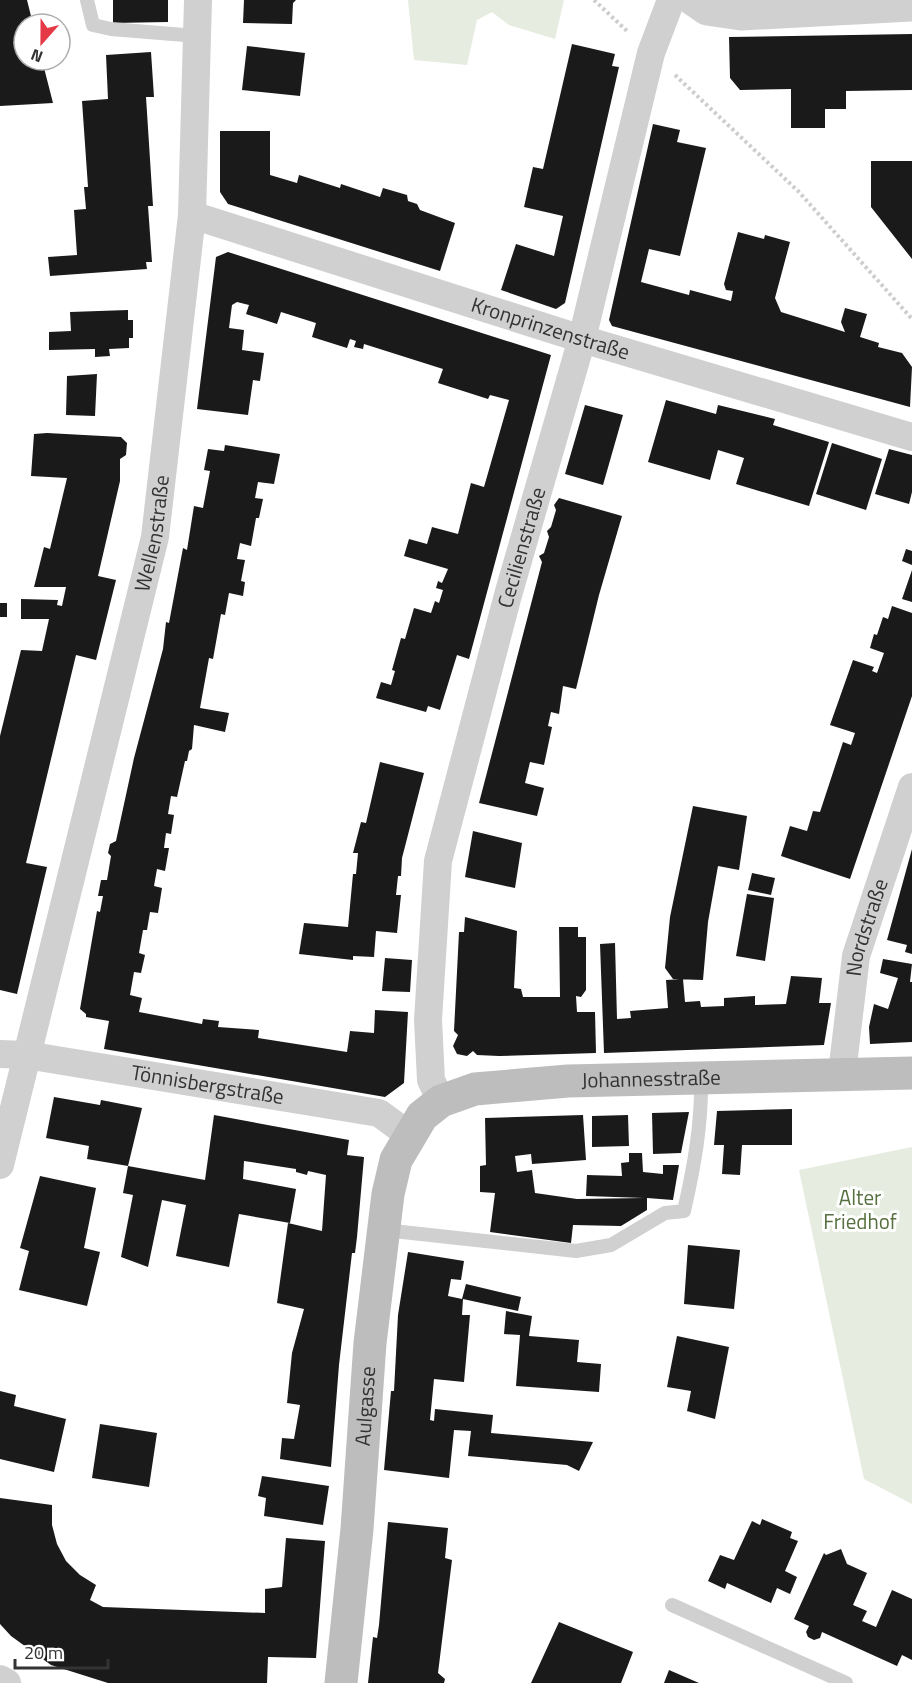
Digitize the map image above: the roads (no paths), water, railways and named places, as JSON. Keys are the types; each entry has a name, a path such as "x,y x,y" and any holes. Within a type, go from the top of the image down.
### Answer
{"main road":[{"name":"Johannesstraße","path":"409,1135 422,1116 441,1101 475,1089 568,1081 701,1076 912,1073"},
{"name":"Aulgasse","path":"341,1683 357,1529 370,1343 384,1230 396,1160 409,1135"}],"street":[{"name":"Wellenstraße","path":"0,1165 13,1054 155,537 192,215 198,0"},
{"name":"Cecilienstraße","path":"441,1101 431,1080 428,1020 438,861 502,617 582,339 651,53 671,0"},
{"path":"694,0 707,9 741,14 912,5"},
{"name":"Kronprinzenstraße","path":"192,215 582,339 912,437"},
{"name":"Nordstraße","path":"842,1073 856,956 912,787"},
{"name":"Tönnisbergstraße","path":"13,1054 379,1113 409,1135"},
{"path":"0,1679 7,1683"}],"lane":[{"path":"87,0 93,25 111,30 197,36"},
{"path":"384,1230 576,1251 611,1245 665,1213 684,1211 695,1164 702,1109 701,1076"},
{"path":"672,1605 846,1683"}],"park label":[{"name":"Alter Friedhof","path":"860,1210"}]}
